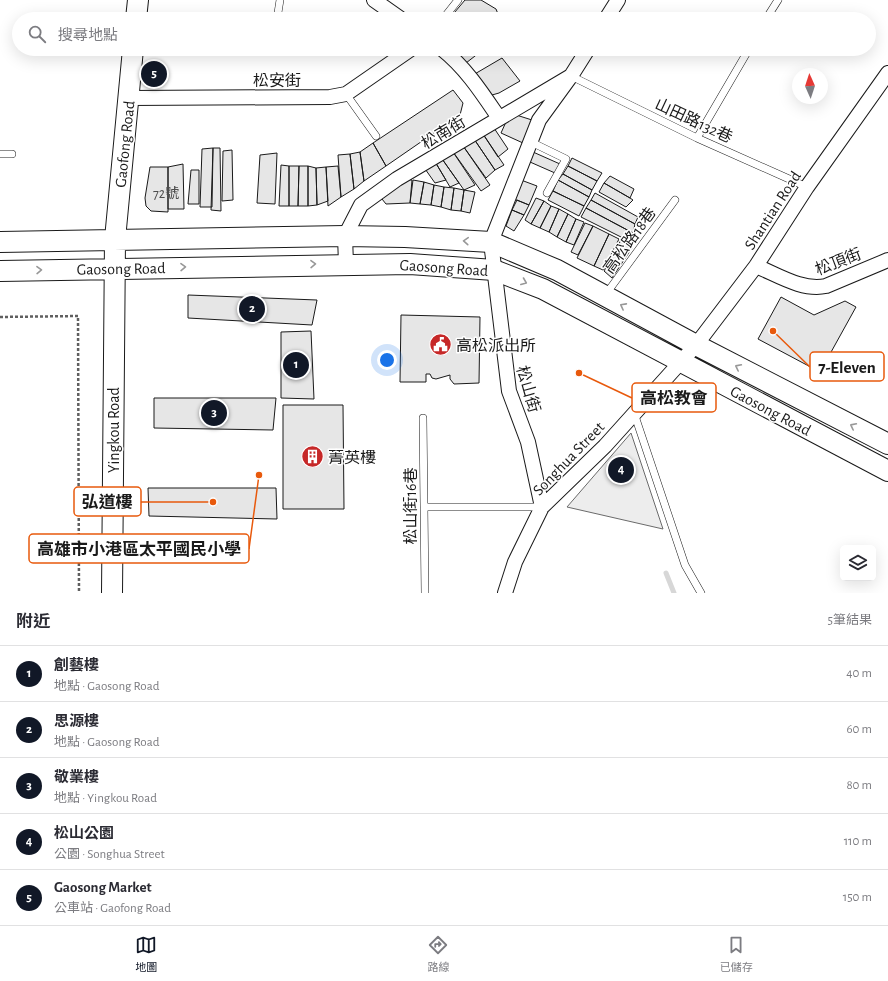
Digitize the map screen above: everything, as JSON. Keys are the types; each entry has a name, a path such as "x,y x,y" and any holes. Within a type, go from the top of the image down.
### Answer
{"street":[{"path":"137,12 138,0"},
{"path":"374,0 391,12"},
{"path":"610,12 618,0"},
{"name":"Gaofong Road","path":"114,268 115,239 132,56"},
{"name":"松安街","path":"129,98 330,97 346,94 401,56"},
{"path":"452,56 473,81 499,118"},
{"name":"松南街","path":"346,264 345,236 361,205 397,180 571,76 584,56"},
{"name":"Shantian Road","path":"681,363 756,266 807,187 888,73"},
{"name":"松山街","path":"542,507 528,442 508,391 491,242 532,142 539,120 571,76"},
{"name":"Gaosong Road","path":"0,242 345,236 405,236 491,242 557,270 696,345 888,444"},
{"name":"松頂街","path":"756,266 803,286 816,288 826,286 888,260"},
{"name":"Gaosong Road","path":"0,271 346,264 410,264 494,270 543,289 888,471"},
{"name":"Yingkou Road","path":"112,593 114,268"},
{"name":"Songhua Street","path":"505,593 516,562 542,507 605,446 681,363"}],"lane":[{"path":"278,12 280,0"},
{"path":"449,12 458,0"},
{"path":"770,12 778,0"},
{"path":"697,138 745,56"},
{"name":"山田路132巷","path":"571,76 697,138 807,187"},
{"path":"346,94 376,136"},
{"path":"532,142 566,159 547,193"},
{"path":"0,154 12,154"},
{"name":"高松路18巷","path":"605,296 675,200"},
{"path":"634,413 685,565 701,593"},
{"name":"松山街16巷","path":"423,418 424,593"},
{"path":"424,507 542,507"}],"path":[{"path":"0,317 78,316 79,593"}],"shaded area":[{"path":"631,433 663,529 567,507"}],"building":[{"path":"465,0 481,0 496,9 497,12 455,12"},
{"path":"458,56 475,56 466,63"},
{"path":"502,58 520,81 499,93 492,95 485,93 473,75"},
{"path":"453,90 463,103 460,115 386,166 373,143"},
{"path":"510,113 532,120 523,143 501,133"},
{"path":"492,125 508,149 498,157 481,131"},
{"path":"481,131 504,165 495,170 472,136"},
{"path":"472,136 495,170 486,178 461,143"},
{"path":"373,143 386,166 364,181 360,152"},
{"path":"461,143 490,185 481,191 451,149"},
{"path":"213,148 212,207 200,207 202,149"},
{"path":"213,148 220,148 221,211 211,210"},
{"path":"451,149 475,185 464,190 440,156"},
{"path":"232,150 233,200 222,201 223,151"},
{"path":"360,152 364,181 354,189 350,154"},
{"path":"533,152 560,164 555,173 530,162"},
{"path":"277,153 275,204 257,203 260,155"},
{"path":"350,154 354,189 341,197 338,155"},
{"path":"440,156 459,183 450,187 434,160"},
{"path":"572,158 602,173 597,181 568,166"},
{"path":"434,160 446,180 435,183 423,166"},
{"path":"183,164 184,209 168,209 168,167"},
{"path":"281,165 289,166 289,206 279,206"},
{"path":"289,166 299,166 298,206 289,206"},
{"path":"299,166 308,166 308,206 298,206"},
{"path":"308,166 316,168 317,205 308,206"},
{"path":"338,166 341,197 328,206 326,167"},
{"path":"568,166 597,181 592,190 563,174"},
{"path":"150,167 168,167 168,212 151,211 146,206 145,198"},
{"path":"326,167 328,201 317,205 316,168"},
{"path":"191,170 199,170 199,204 188,204"},
{"path":"563,174 592,190 589,197 558,180"},
{"path":"610,176 634,189 630,198 604,183"},
{"path":"404,179 412,180 410,203 386,204 382,199 385,193"},
{"path":"413,180 424,182 420,204 410,203"},
{"path":"521,180 537,186 529,205 514,199"},
{"path":"558,180 589,197 584,206 553,191"},
{"path":"424,182 434,185 431,205 420,204"},
{"path":"604,183 633,200 626,207 599,192"},
{"path":"434,185 444,187 441,207 431,205"},
{"path":"444,187 454,188 451,210 441,207"},
{"path":"454,188 464,190 461,211 451,210"},
{"path":"464,190 475,192 470,213 461,211"},
{"path":"553,191 584,206 579,216 548,200"},
{"path":"595,193 638,217 635,224 591,200"},
{"path":"536,198 544,201 531,224 525,220"},
{"path":"517,200 529,205 524,215 512,210"},
{"path":"591,200 635,224 633,233 586,208"},
{"path":"544,201 551,206 540,228 531,224"},
{"path":"551,206 559,209 549,232 540,228"},
{"path":"586,208 633,233 629,241 581,217"},
{"path":"559,209 568,214 557,237 549,232"},
{"path":"512,210 524,215 514,231 506,226"},
{"path":"568,214 576,219 566,242 557,237"},
{"path":"576,219 584,222 574,245 566,242"},
{"path":"585,223 593,226 578,255 571,252"},
{"path":"593,226 609,234 594,266 577,258"},
{"path":"609,234 619,239 603,270 594,266"},
{"path":"621,240 632,248 612,278 604,271"},
{"path":"188,295 317,300 312,325 188,318"},
{"path":"781,297 814,315 845,301 856,307 820,372 758,339"},
{"name":"高松派出所","path":"401,315 480,317 479,383 454,384 450,379 450,375 436,379 432,378 430,374 426,374 426,382 400,382"},
{"path":"311,331 314,399 281,398 281,332"},
{"path":"154,398 276,398 273,430 154,428"},
{"name":"菁英樓","path":"283,405 343,405 344,509 283,509"},
{"path":"148,488 276,488 277,519 149,516"}],"waterway":[{"path":"666,573 674,593"}],"place":[{"name":"Gaosong Market","path":"154,74"},
{"name":"思源樓","path":"252,309"},
{"name":"7-Eleven","path":"773,331"},
{"name":"高松派出所","path":"440,345"},
{"name":"創藝樓","path":"296,365"},
{"name":"高松教會","path":"579,373"},
{"name":"敬業樓","path":"214,413"},
{"name":"菁英樓","path":"313,457"},
{"name":"松山公園","path":"621,470"},
{"name":"高雄市小港區太平國民小學","path":"259,475"},
{"name":"弘道樓","path":"213,502"}]}
